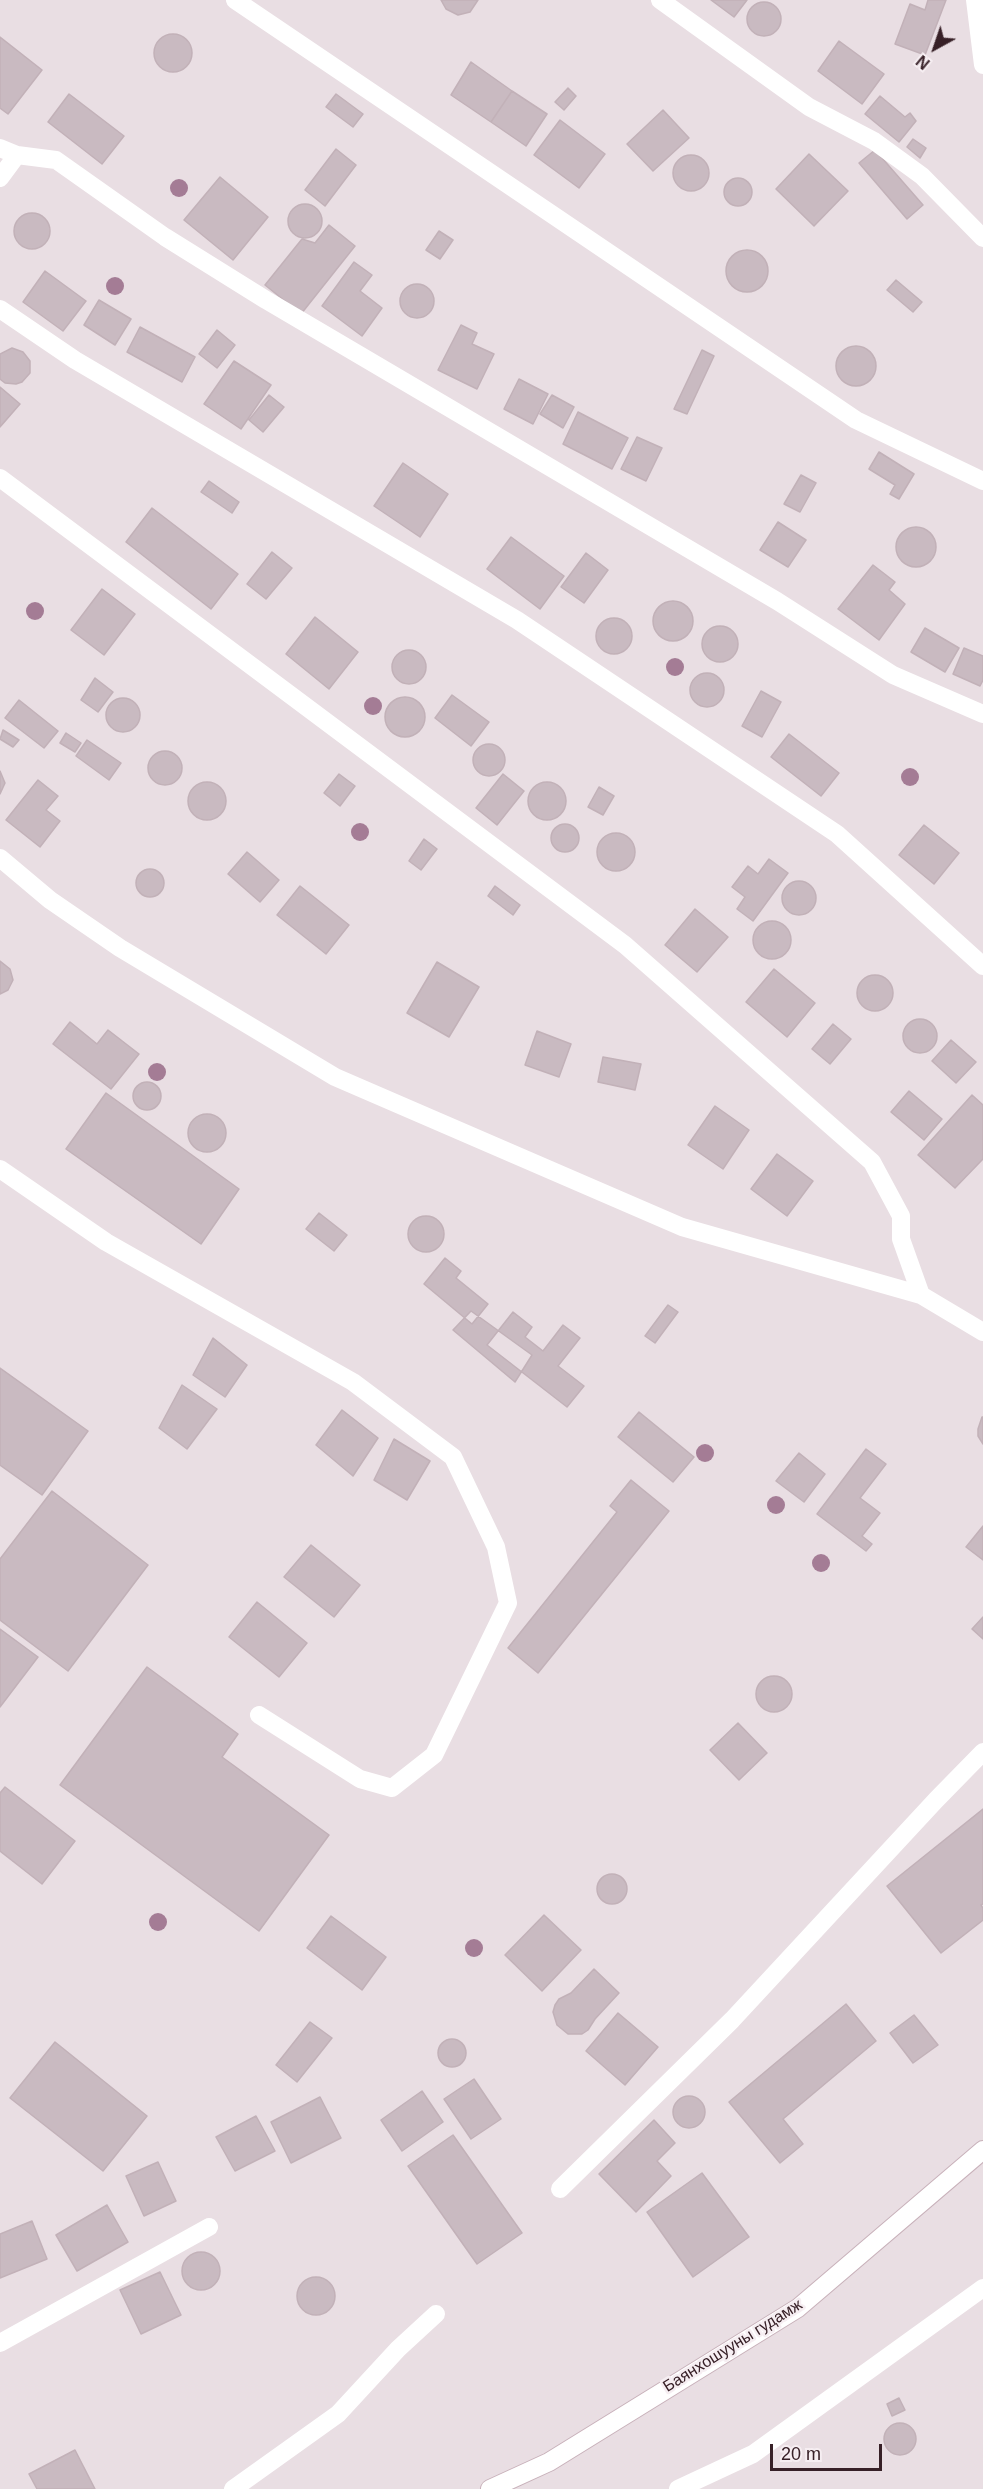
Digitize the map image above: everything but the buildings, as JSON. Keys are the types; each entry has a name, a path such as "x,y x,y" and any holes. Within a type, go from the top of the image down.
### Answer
{"street":[{"path":"235,0 856,420 983,481"},
{"path":"660,0 809,107 874,141 922,176 983,238"},
{"path":"975,0 983,65"},
{"path":"0,178 8,152 56,160 165,237 266,300 767,595 893,675 983,714"},
{"path":"0,309 75,360 517,620 721,756 837,834 983,966"},
{"path":"0,478 625,945 873,1162 901,1216 901,1239 921,1295"},
{"path":"0,858 50,900 120,948 335,1077 682,1227 921,1295 983,1332"},
{"path":"0,1169 106,1242 353,1382 453,1457 496,1546 508,1602 434,1755 392,1788 360,1779 259,1715"},
{"path":"560,2189 732,2020 983,1752"},
{"name":"Баянхошууны гудамж","path":"490,2489 549,2462 798,2308 983,2150"},
{"path":"0,2343 209,2227"},
{"path":"678,2489 753,2454 983,2288"},
{"path":"233,2489 338,2414 398,2349 436,2314"}]}
